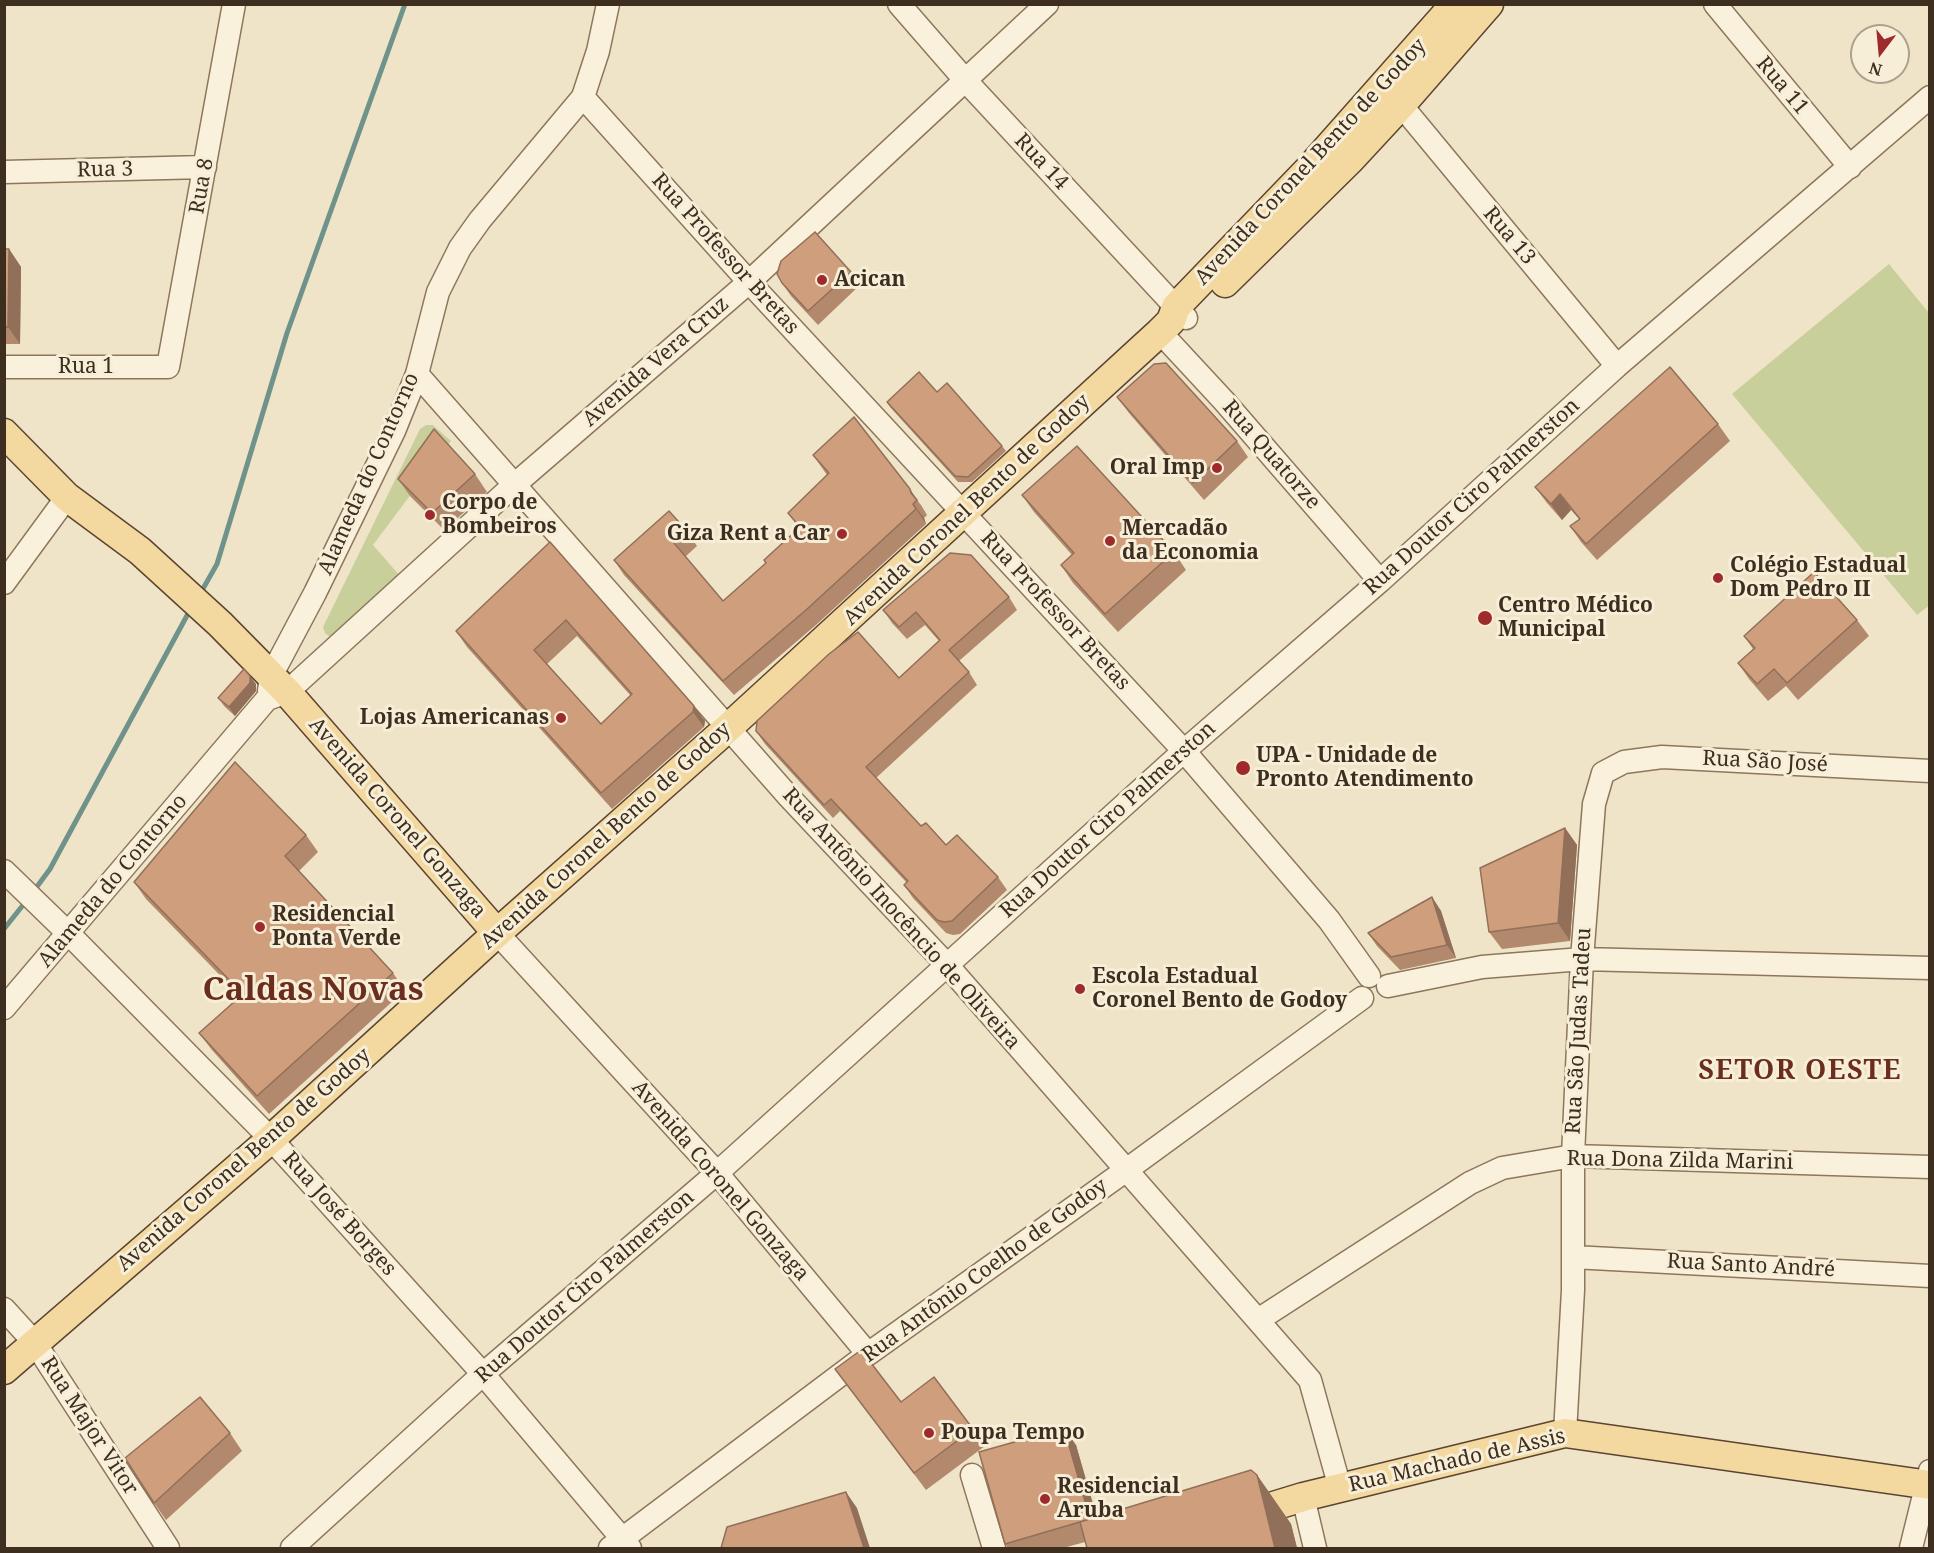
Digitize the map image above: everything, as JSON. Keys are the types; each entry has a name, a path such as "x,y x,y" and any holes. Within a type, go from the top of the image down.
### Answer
{"main road":[{"name":"Avenida Coronel Bento de Godoy","path":"1173,320 1202,306 1350,160 1489,4"},
{"name":"Avenida Coronel Bento de Godoy","path":"4,1370 271,1139 497,933 729,727 1173,320 1452,6"},
{"name":"Avenida Coronel Gonzaga","path":"4,433 67,497 167,574 220,624 275,689 497,933"},
{"name":"Rua Machado de Assis","path":"1212,1525 1303,1497 1565,1433 1929,1480"}],"street":[{"name":"Rua 8","path":"168,367 234,4"},
{"name":"Alameda do Contorno","path":"4,1008 275,689 315,593 394,431 417,374 438,292 460,248 480,220 583,97 598,51 608,4"},
{"name":"Rua 14","path":"899,4 1173,320"},
{"name":"Avenida Vera Cruz","path":"275,689 749,282 1047,4"},
{"name":"Rua 11","path":"1715,4 1850,167"},
{"name":"Rua Professor Bretas","path":"583,97 749,282 1184,751 1379,981"},
{"name":"Rua Doutor Ciro Palmerston","path":"292,1548 483,1374 717,1173 1184,751 1380,581 1617,366 1929,97"},
{"name":"Rua 13","path":"1401,105 1617,366"},
{"name":"Rua 3","path":"4,172 205,167"},
{"name":"Rua Quatorze","path":"1173,320 1224,401 1380,581"},
{"name":"Rua 1","path":"4,367 168,367"},
{"name":"Rua Antônio Inocêncio de Oliveira","path":"417,374 513,486 789,797 947,965 1310,1380 1340,1488"},
{"path":"4,583 67,497"},
{"name":"Rua São José","path":"1603,773 1624,762 1662,757 1929,771"},
{"name":"Rua São Judas Tadeu","path":"1565,1433 1573,1257 1573,1156 1582,959 1594,804 1603,773"},
{"name":"Rua José Borges","path":"4,871 271,1139 483,1374 621,1546"},
{"name":"Avenida Coronel Gonzaga","path":"497,933 717,1173 868,1354"},
{"path":"1379,981 1482,967 1582,959 1929,968"},
{"name":"Rua Antônio Coelho de Godoy","path":"621,1546 868,1354 1362,998 1359,986 1362,980 1379,981"},
{"name":"Rua Dona Zilda Marini","path":"1258,1320 1470,1183 1502,1168 1573,1156 1929,1167"},
{"name":"Rua Santo André","path":"1573,1257 1929,1276"},
{"name":"Rua Major Vitor","path":"4,1309 35,1343 168,1548"},
{"path":"972,1475 994,1548"},
{"path":"1911,1548 1929,1480"},
{"path":"1303,1497 1315,1548"}],"green space":[{"path":"1889,264 1929,313 1930,605 1917,615 1732,394"},
{"path":"426,425 433,425 451,441 373,545 401,577 335,638 330,637 325,633 323,627 420,429"}],"building":[{"name":"Acican","path":"815,232 851,272 808,311 782,283 777,274 781,261"},
{"path":"4,249 9,249 8,327 4,327"},
{"path":"1166,363 1237,441 1193,483 1117,397 1154,364"},
{"path":"1670,367 1718,424 1586,544 1570,526 1580,519 1560,494 1551,504 1535,487"},
{"path":"919,372 937,392 947,383 1002,446 968,477 955,476 887,402"},
{"path":"854,417 910,489 917,500 913,504 916,509 806,610 723,681 614,560 669,511 687,531 674,543 723,601 766,563 764,560 800,527 788,513 829,473 813,455"},
{"path":"434,429 475,474 432,513 398,479"},
{"name":"Mercadão da Economia","path":"1077,446 1174,552 1105,614 1061,565 1074,553 1022,495"},
{"path":"550,542 694,706 693,712 601,793 456,631","holes":["566,620 632,694 601,724 534,650"]},
{"path":"950,553 971,555 1009,597 949,650 969,672 866,767 921,826 926,823 946,845 957,835 998,877 952,921 944,922 937,920 904,885 908,881 831,799 824,805 756,731 757,721 829,654 858,632 899,678 940,640 916,612 899,627 883,610"},
{"path":"1814,572 1857,620 1787,683 1774,669 1757,684 1738,663 1755,648 1744,636"},
{"path":"244,669 250,676 250,683 229,707 218,698"},
{"name":"Residencial Ponta Verde","path":"235,762 306,835 285,856 393,973 257,1096 199,1033 243,994 134,882"},
{"path":"1565,828 1558,923 1489,932 1480,868"},
{"path":"1432,897 1447,945 1391,957 1368,933"},
{"name":"Poupa Tempo","path":"861,1350 901,1402 934,1377 973,1429 914,1473 835,1369"},
{"path":"200,1397 230,1433 154,1503 125,1458"},
{"name":"Residencial Aruba","path":"1064,1428 1090,1519 1005,1544 979,1452"},
{"path":"1251,1470 1257,1475 1275,1548 1087,1548 1080,1522"},
{"path":"846,1492 864,1548 721,1548 727,1527"}],"waterway":[{"path":"200,594 217,564 287,333 405,4"},
{"path":"33,892 50,869 190,610"},
{"path":"4,929 27,900"}],"place":[{"name":"Acican","path":"822,280"},
{"name":"Oral Imp","path":"1217,468"},
{"name":"Corpo de Bombeiros","path":"430,515"},
{"name":"Giza Rent a Car","path":"842,534"},
{"name":"Mercadão da Economia","path":"1110,541"},
{"name":"Colégio Estadual Dom Pedro II","path":"1718,578"},
{"name":"Centro Médico Municipal","path":"1485,618"},
{"name":"Lojas Americanas","path":"561,718"},
{"name":"UPA - Unidade de Pronto Atendimento","path":"1243,768"},
{"name":"Residencial Ponta Verde","path":"260,927"},
{"name":"Escola Estadual Coronel Bento de Godoy","path":"1080,989"},
{"name":"Poupa Tempo","path":"929,1433"},
{"name":"Residencial Aruba","path":"1045,1499"}],"district":[{"name":"Caldas Novas","path":"313,991"},
{"name":"SETOR OESTE","path":"1800,1071"}]}
